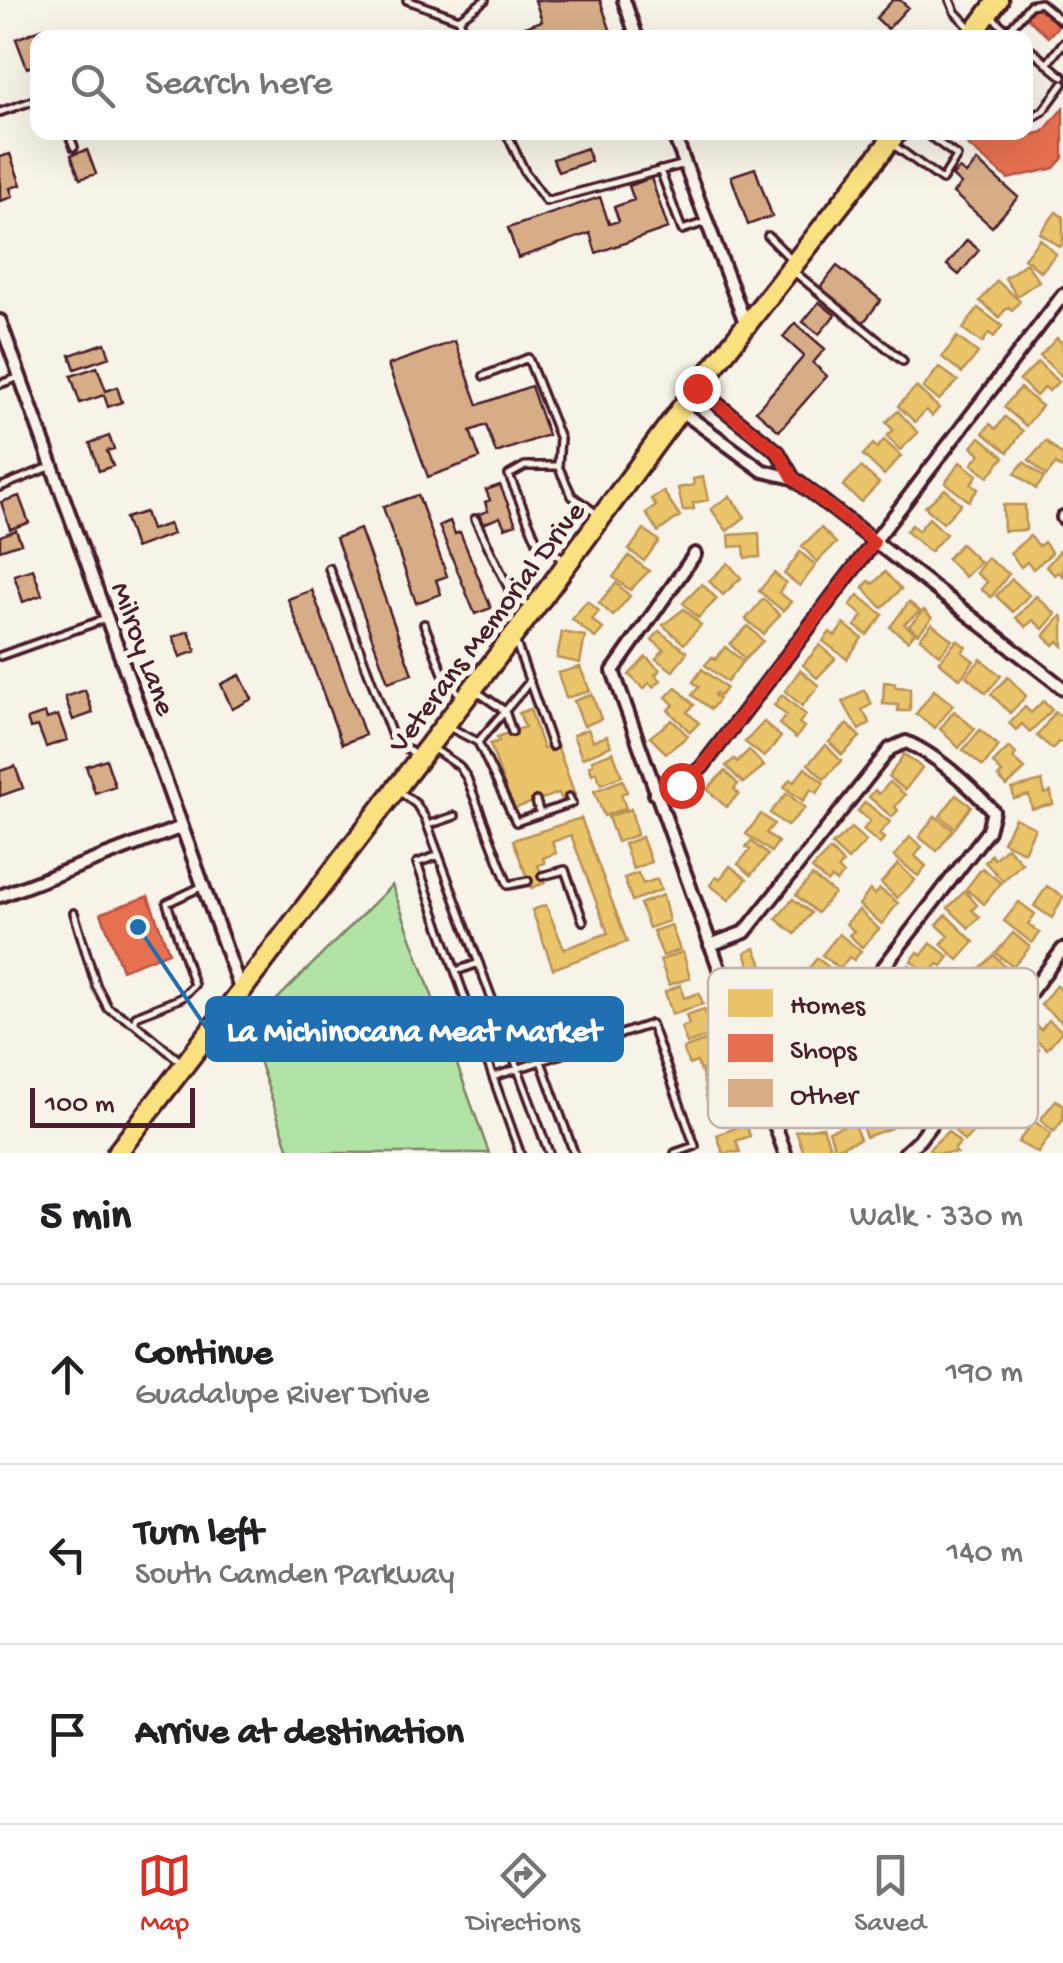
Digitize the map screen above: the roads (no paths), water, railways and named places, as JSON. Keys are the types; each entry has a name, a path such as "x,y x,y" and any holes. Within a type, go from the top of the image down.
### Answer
{"main road":[{"path":"976,30 993,7"},
{"name":"Veterans Memorial Drive","path":"117,1153 533,610 680,410 891,140"}],"street":[{"path":"624,0 635,30"},
{"path":"676,140 746,325"},
{"path":"655,794 681,785 702,767 1063,295"},
{"name":"Milroy Lane","path":"1,326 241,992"},
{"path":"697,388 778,452 793,478 1063,688"},
{"path":"680,410 763,470 793,478"},
{"path":"695,554 613,671 718,968"},
{"path":"710,945 745,932 890,749 906,742 920,748 972,788 993,811 988,831 883,968"},
{"path":"0,896 182,826"},
{"path":"1038,983 1063,950"},
{"path":"776,1128 785,1153"},
{"path":"905,1153 928,1128"}],"lane":[{"path":"407,0 459,19 463,30"},
{"path":"459,19 486,0"},
{"path":"950,0 968,30"},
{"path":"1009,30 1030,5 1040,3 1063,22"},
{"path":"993,7 1007,30"},
{"path":"1047,64 1063,43"},
{"path":"1033,52 1063,81 1042,111 1033,117"},
{"path":"0,112 30,102"},
{"path":"71,140 74,147"},
{"path":"510,140 524,172 546,201 684,164"},
{"path":"895,140 940,180 958,159 934,140"},
{"path":"660,170 682,230 706,222"},
{"path":"768,236 793,266 903,361"},
{"path":"484,376 528,358 560,439 558,466 572,496 602,517"},
{"path":"0,384 20,377"},
{"path":"0,487 53,466"},
{"path":"558,466 526,466 509,475 538,544 568,562"},
{"path":"475,519 510,591 533,610"},
{"path":"329,568 393,738 459,766 508,885 528,881"},
{"path":"0,656 108,618"},
{"path":"424,624 444,676 468,694 505,711 512,732"},
{"path":"512,636 552,746"},
{"path":"478,742 530,681"},
{"path":"444,725 478,742 516,822 570,800"},
{"path":"396,788 416,804 428,826 549,1153"},
{"path":"536,801 540,814"},
{"path":"428,826 456,816"},
{"path":"439,855 417,863 520,1153"},
{"path":"542,876 565,870 583,921"},
{"path":"134,1023 136,1016 180,998 194,985 167,902 204,886"},
{"path":"74,913 96,985 108,1008 134,1023 185,1065"},
{"path":"456,971 479,963"},
{"path":"493,1076 651,1024 694,1146 675,1153"},
{"path":"541,1061 574,1153"}],"place":[{"name":"La Michinocana Meat Market","path":"138,927"}]}
